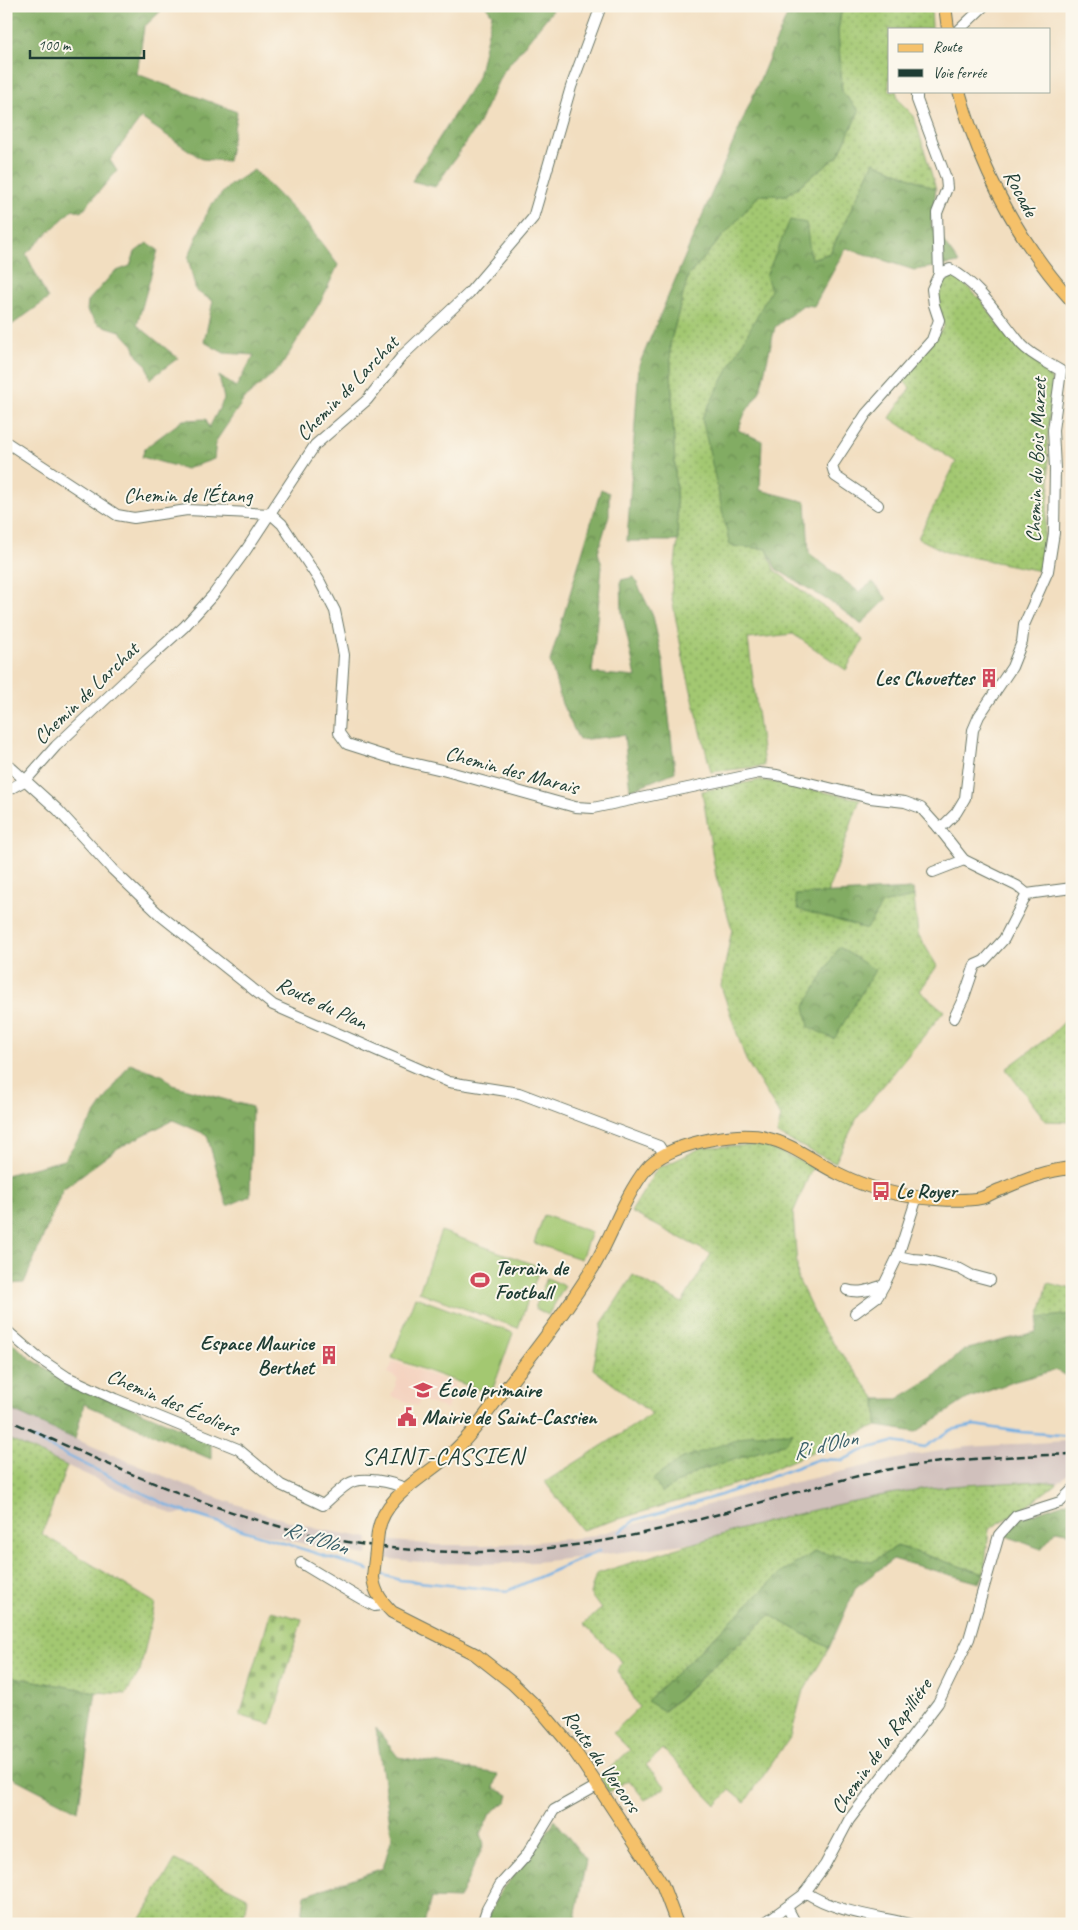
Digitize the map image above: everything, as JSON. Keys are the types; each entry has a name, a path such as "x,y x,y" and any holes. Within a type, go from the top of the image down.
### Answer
{"main road":[{"path":"945,6 948,28"},
{"name":"Rocade","path":"959,92 977,149 1004,206 1034,255 1072,301"},
{"path":"383,1603 377,1593 373,1576 379,1523 388,1506 406,1489 442,1462 466,1439 519,1372 595,1264 646,1169 664,1154 680,1147 711,1140 747,1135 763,1137 788,1145 837,1173 881,1191 917,1197 955,1200 983,1198 1047,1171 1072,1168"},
{"name":"Route du Vercors","path":"383,1603 392,1612 475,1654 512,1683 558,1730 570,1744 662,1884 677,1924"}],"street":[{"name":"Chemin de Larchat","path":"6,792 26,780 56,746 184,628 213,595 271,514 314,445 366,400 403,355 469,293 533,218 571,87 601,6"},
{"path":"961,28 984,6"},
{"path":"878,505 835,476 832,466 866,414 932,340 939,320 934,305 932,289 939,274 937,213 947,188 946,178 917,100 916,92"},
{"name":"Chemin du Bois Marzet","path":"938,827 946,824 965,798 973,730 979,716 1012,666 1022,642 1024,625 1048,570 1054,533 1055,468 1053,430 1061,371 1024,347 988,301 963,276 950,269 939,274"},
{"name":"Chemin de l'Étang","path":"6,442 117,515 134,518 187,510 271,514"},
{"name":"Chemin des Marais","path":"271,514 282,524 314,572 335,611 344,655 339,733 347,744 390,758 575,807 593,808 759,773 786,777 870,798 905,802 921,808 964,860"},
{"name":"Route du Plan","path":"6,762 76,828 112,868 160,915 273,1005 448,1082 518,1093 659,1146 664,1154"},
{"path":"932,872 964,860 1017,886 1027,894 1072,888"},
{"path":"954,1018 976,965 984,960 1004,939 1027,894"},
{"path":"855,1313 878,1296 884,1285 898,1256 917,1197"},
{"path":"898,1256 943,1264 990,1280"},
{"path":"847,1290 854,1292 884,1285"},
{"name":"Chemin des Écoliers","path":"6,1330 37,1357 67,1376 115,1398 238,1448 281,1485 323,1505 348,1483 354,1481 367,1480 395,1483 406,1489"},
{"name":"Chemin de la Rapilliére","path":"763,1924 805,1892 825,1865 849,1820 938,1703 969,1639 999,1535 1016,1516 1060,1502 1072,1490"},
{"path":"301,1564 346,1588 368,1603 375,1606 383,1603"},
{"path":"482,1924 487,1909 500,1885 526,1856 554,1810 597,1786"},
{"path":"805,1892 816,1899 845,1909 910,1924"},
{"path":"787,1907 796,1924"}],"shaded area":[{"name":"École primaire","path":"393,1361 455,1384 447,1409 420,1400 417,1406 391,1396 398,1379 388,1373"},
{"path":"6,1408 212,1496 318,1529 369,1538 367,1555 308,1545 245,1530 187,1511 175,1515 6,1438"},
{"path":"1066,1441 1068,1474 1057,1483 1038,1481 980,1484 692,1543 575,1558 483,1564 430,1563 381,1558 383,1540 436,1545 485,1545 587,1537 774,1487 914,1455 967,1447"}],"green space":[{"path":"16,6 166,6 144,27 137,74 237,112 228,161 202,159 141,118 110,160 117,171 81,212 73,209 26,254 48,299 6,329 6,21"},
{"path":"486,6 549,6 552,11 502,73 477,127 435,187 412,181 478,77 492,14"},
{"path":"791,6 842,6 838,31 842,92 859,111 838,156 787,195 759,195 688,276 670,344 678,541 627,541 639,365"},
{"path":"842,6 931,6 932,28 888,28 888,92 896,92 899,101 914,116 936,189 874,162 830,253 811,259 808,246 772,290 702,418 767,549 774,570 847,624 863,640 846,670 793,634 748,639 764,766 711,772 683,658 671,593 678,541 670,344 688,276 759,195 787,195 838,156 859,111 842,92 838,31"},
{"path":"874,162 936,189 931,225 959,263 914,270 846,248 814,306 803,305 775,327 760,391 745,413 738,430 762,441 760,490 806,502 809,553 859,592 873,582 887,599 861,624 834,604 776,569 767,549 730,546 702,418 771,290 766,276 790,220 806,223 811,259 830,253"},
{"path":"254,170 306,223 338,265 322,299 281,367 245,398 216,441 214,459 186,469 142,457 145,448 183,420 206,419 209,428 224,399 219,376 236,387 254,355 224,353 204,342 213,301 196,291 188,258 210,206 231,184"},
{"path":"147,243 158,250 137,325 178,358 150,379 147,365 138,357 133,345 120,331 98,324 87,311 88,301 114,272 130,266 135,252"},
{"path":"943,276 956,276 980,299 1002,330 1047,368 1052,383 1047,446 1050,485 1040,571 946,552 918,538 956,462 890,418 910,388 904,381 944,326 937,301 937,288"},
{"path":"601,489 609,493 609,515 598,552 602,566 592,673 636,677 622,613 621,580 634,577 653,616 663,662 675,772 630,790 624,735 579,740 562,704 550,661"},
{"path":"761,780 860,799 827,894 913,889 918,934 937,966 920,991 944,1011 857,1118 835,1163 777,1134 781,1117 746,1060 721,986 732,929 716,876 702,791"},
{"path":"913,889 914,897 882,904 867,929 798,909 795,895"},
{"path":"839,947 875,970 834,1039 809,1027 805,1006"},
{"path":"1072,1016 1072,1122 1046,1121 1006,1069 1051,1035"},
{"path":"130,1063 164,1076 172,1085 252,1107 250,1196 227,1206 207,1135 173,1120 118,1148 63,1189 24,1283 8,1284 6,1277 6,1175 64,1160"},
{"path":"762,1145 813,1166 793,1213 798,1279 821,1327 876,1399 877,1426 746,1481 582,1530 545,1482 652,1414 593,1369 602,1323 633,1275 682,1303 711,1254 631,1212 658,1167 664,1166 703,1147"},
{"path":"544,1215 591,1232 581,1259 534,1243"},
{"name":"Terrain de Football","path":"441,1231 540,1267 518,1328 419,1292"},
{"path":"547,1278 565,1286 548,1315 535,1308"},
{"path":"1048,1283 1072,1289 1072,1314 1039,1318"},
{"name":"Terrain de Football","path":"415,1297 513,1333 491,1394 392,1358"},
{"path":"1072,1314 1072,1378 1055,1370 1012,1382 967,1399 916,1432 877,1426 876,1399 898,1399 932,1378 964,1350 1036,1332 1039,1318"},
{"path":"6,1337 31,1359 67,1381 211,1441 211,1459 84,1404 75,1439 6,1408"},
{"path":"793,1433 784,1444 698,1471 662,1492 653,1479 683,1458 753,1434"},
{"path":"6,1438 67,1466 42,1534 155,1603 140,1671 126,1694 96,1692 13,1677 6,1672"},
{"path":"1038,1481 1057,1483 1027,1506 989,1529 984,1574 897,1546 872,1562 815,1552 782,1572 648,1700 665,1711 770,1615 829,1648 802,1694 791,1736 745,1802 730,1790 716,1805 663,1749 646,1765 666,1787 645,1800 629,1780 608,1792 600,1777 630,1750 613,1733 639,1707 618,1671 622,1662 584,1624 601,1609 590,1594 596,1574 750,1526 829,1506 940,1487"},
{"path":"1072,1498 1072,1533 1057,1530 1041,1549 1004,1535 1018,1519 1067,1502"},
{"path":"897,1546 984,1574 980,1583 893,1559 856,1587 829,1648 770,1615 664,1711 647,1701 782,1572 815,1552 872,1562"},
{"path":"271,1611 302,1619 271,1724 240,1716"},
{"path":"6,1672 13,1677 96,1692 78,1811 6,1774"},
{"path":"376,1728 398,1757 498,1774 494,1788 509,1795 507,1801 490,1814 480,1835 484,1844 459,1899 431,1898 424,1924 301,1924 305,1895 383,1868 392,1837"},
{"path":"555,1820 586,1860 574,1924 485,1924 501,1890 530,1857"},
{"path":"175,1860 247,1897 243,1924 138,1924"}],"waterway":[{"name":"Ri d'Olon","path":"620,1532 635,1520 721,1495 819,1459 843,1460 866,1449 893,1442 925,1447 951,1430 975,1425 1021,1432 1072,1436"},
{"name":"Ri d'Olon","path":"34,1439 173,1508 369,1570"},
{"name":"Ri d'Olon","path":"377,1573 400,1580 507,1591 599,1551"}],"railway":[{"path":"6,1419 153,1483 266,1523 340,1541 413,1550 450,1552 487,1552 560,1547 629,1536 695,1521 825,1484 884,1470 938,1462 1072,1454"}],"place":[{"name":"Les Chouettes","path":"989,678"},
{"name":"Le Royer","path":"881,1191"},
{"name":"Terrain de Football","path":"480,1280"},
{"name":"Espace Maurice Berthet","path":"329,1355"},
{"name":"École primaire","path":"423,1390"},
{"name":"Mairie de Saint-Cassien","path":"407,1417"}],"district":[{"name":"SAINT-CASSIEN","path":"443,1456"}]}
